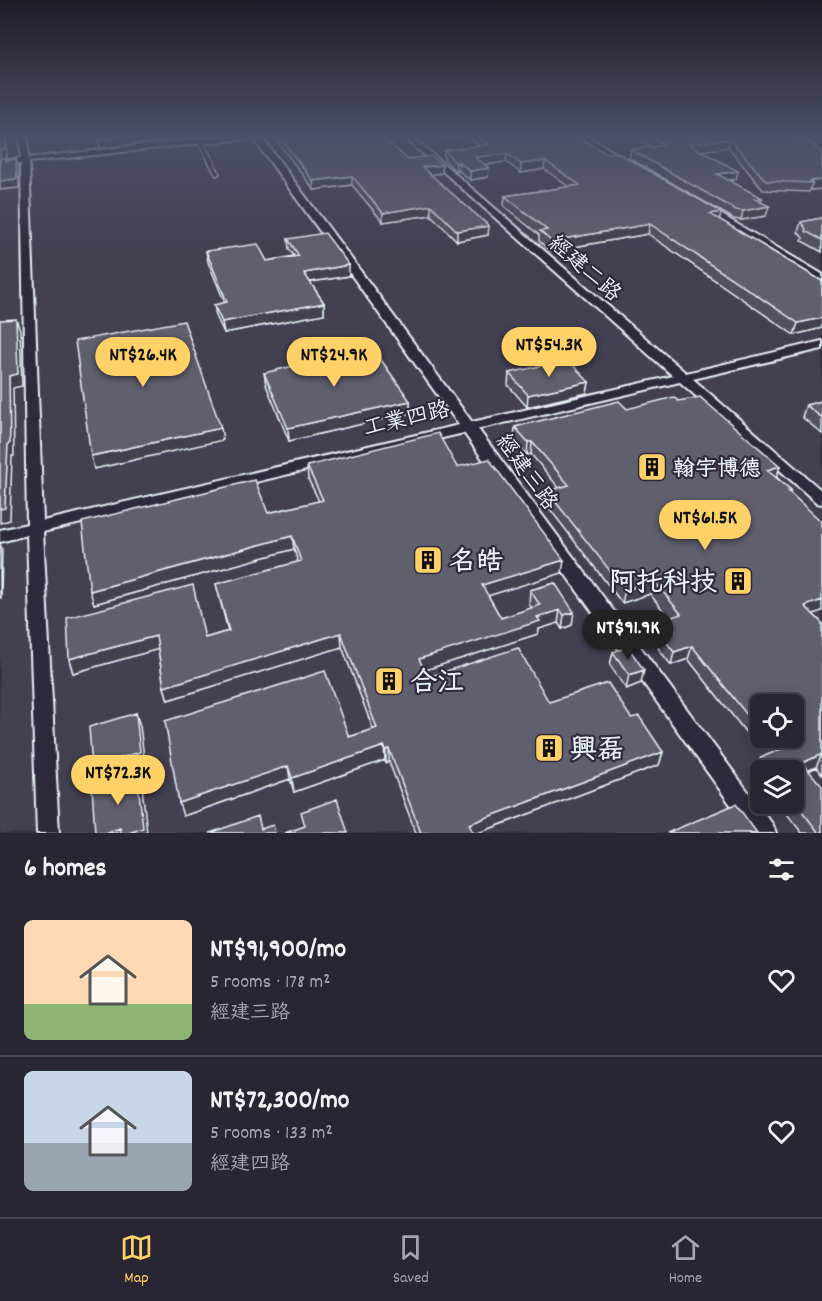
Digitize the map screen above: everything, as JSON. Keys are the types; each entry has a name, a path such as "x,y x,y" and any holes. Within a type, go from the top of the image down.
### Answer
{"street":[{"path":"24,174 35,528 48,833"},
{"name":"經建三路","path":"284,174 765,833"},
{"name":"經建二路","path":"450,174 822,499"},
{"path":"691,201 822,278"},
{"name":"工業四路","path":"0,536 822,345"}],"shaded area":[{"path":"0,174 822,174 822,833 0,833"}],"building":[{"path":"0,174 17,174 17,179 0,181"},
{"path":"308,174 430,174 489,226 457,231 431,205 383,213 352,176 313,181"},
{"path":"564,174 654,174 721,212 710,214 822,281 822,318 798,323 650,224 551,241 540,231 547,230 505,196 580,185"},
{"path":"673,174 718,174 762,198 755,199 769,206 743,211 736,210"},
{"path":"760,174 822,174 822,180 810,181 812,183 766,181"},
{"path":"822,218 822,240 805,231 801,222"},
{"path":"325,233 349,265 304,273 324,303 222,322 214,305 227,302 206,251 258,244 267,261 299,256 288,239"},
{"path":"16,319 18,374 9,376 10,443 8,444 5,508 0,509 0,320"},
{"path":"184,321 221,428 91,456 75,341"},
{"path":"372,347 410,401 288,428 264,373"},
{"path":"568,360 589,382 528,395 509,373"},
{"path":"674,397 678,401 700,397 780,466 767,470 791,490 788,491 822,522 822,600 805,606 822,623 822,754 804,762 804,760 762,760 760,758 784,748 804,748 804,694 750,694 750,718 692,646 674,652 661,635 675,630 666,619 681,614 654,581 625,590 547,491 569,485 532,442 528,442 515,427 619,401 627,409"},
{"path":"822,401 822,418 806,405"},
{"path":"438,433 457,467 489,459 564,560 482,585 501,618 540,605 530,590 555,583 574,612 564,615 560,610 537,617 540,621 419,659 428,677 518,648 549,702 608,683 631,718 639,716 663,752 469,824 473,833 421,833 389,749 386,750 384,746 292,778 288,766 179,803 165,721 325,671 349,737 377,728 341,633 164,687 156,636 69,659 67,618 193,585 205,638 229,631 216,584 301,561 292,536 90,591 82,522 255,480 268,513 323,500 307,466"},
{"path":"628,647 644,670 629,675 613,652"},
{"path":"136,713 140,752 92,767 89,727"},
{"path":"804,765 822,786 822,833 819,833 804,814"},
{"path":"137,773 143,828 129,833 121,833 120,828 105,833 95,833 92,787"},
{"path":"337,799 348,833 285,833 305,826 301,812"},
{"path":"736,804 757,833 667,833"},
{"path":"258,816 261,829 273,825 275,833 210,833"}],"place":[{"name":"翰宇博德","path":"652,467"},
{"name":"名皓","path":"428,560"},
{"name":"阿托科技","path":"738,581"},
{"name":"合江","path":"389,681"},
{"name":"興磊","path":"549,748"}]}
